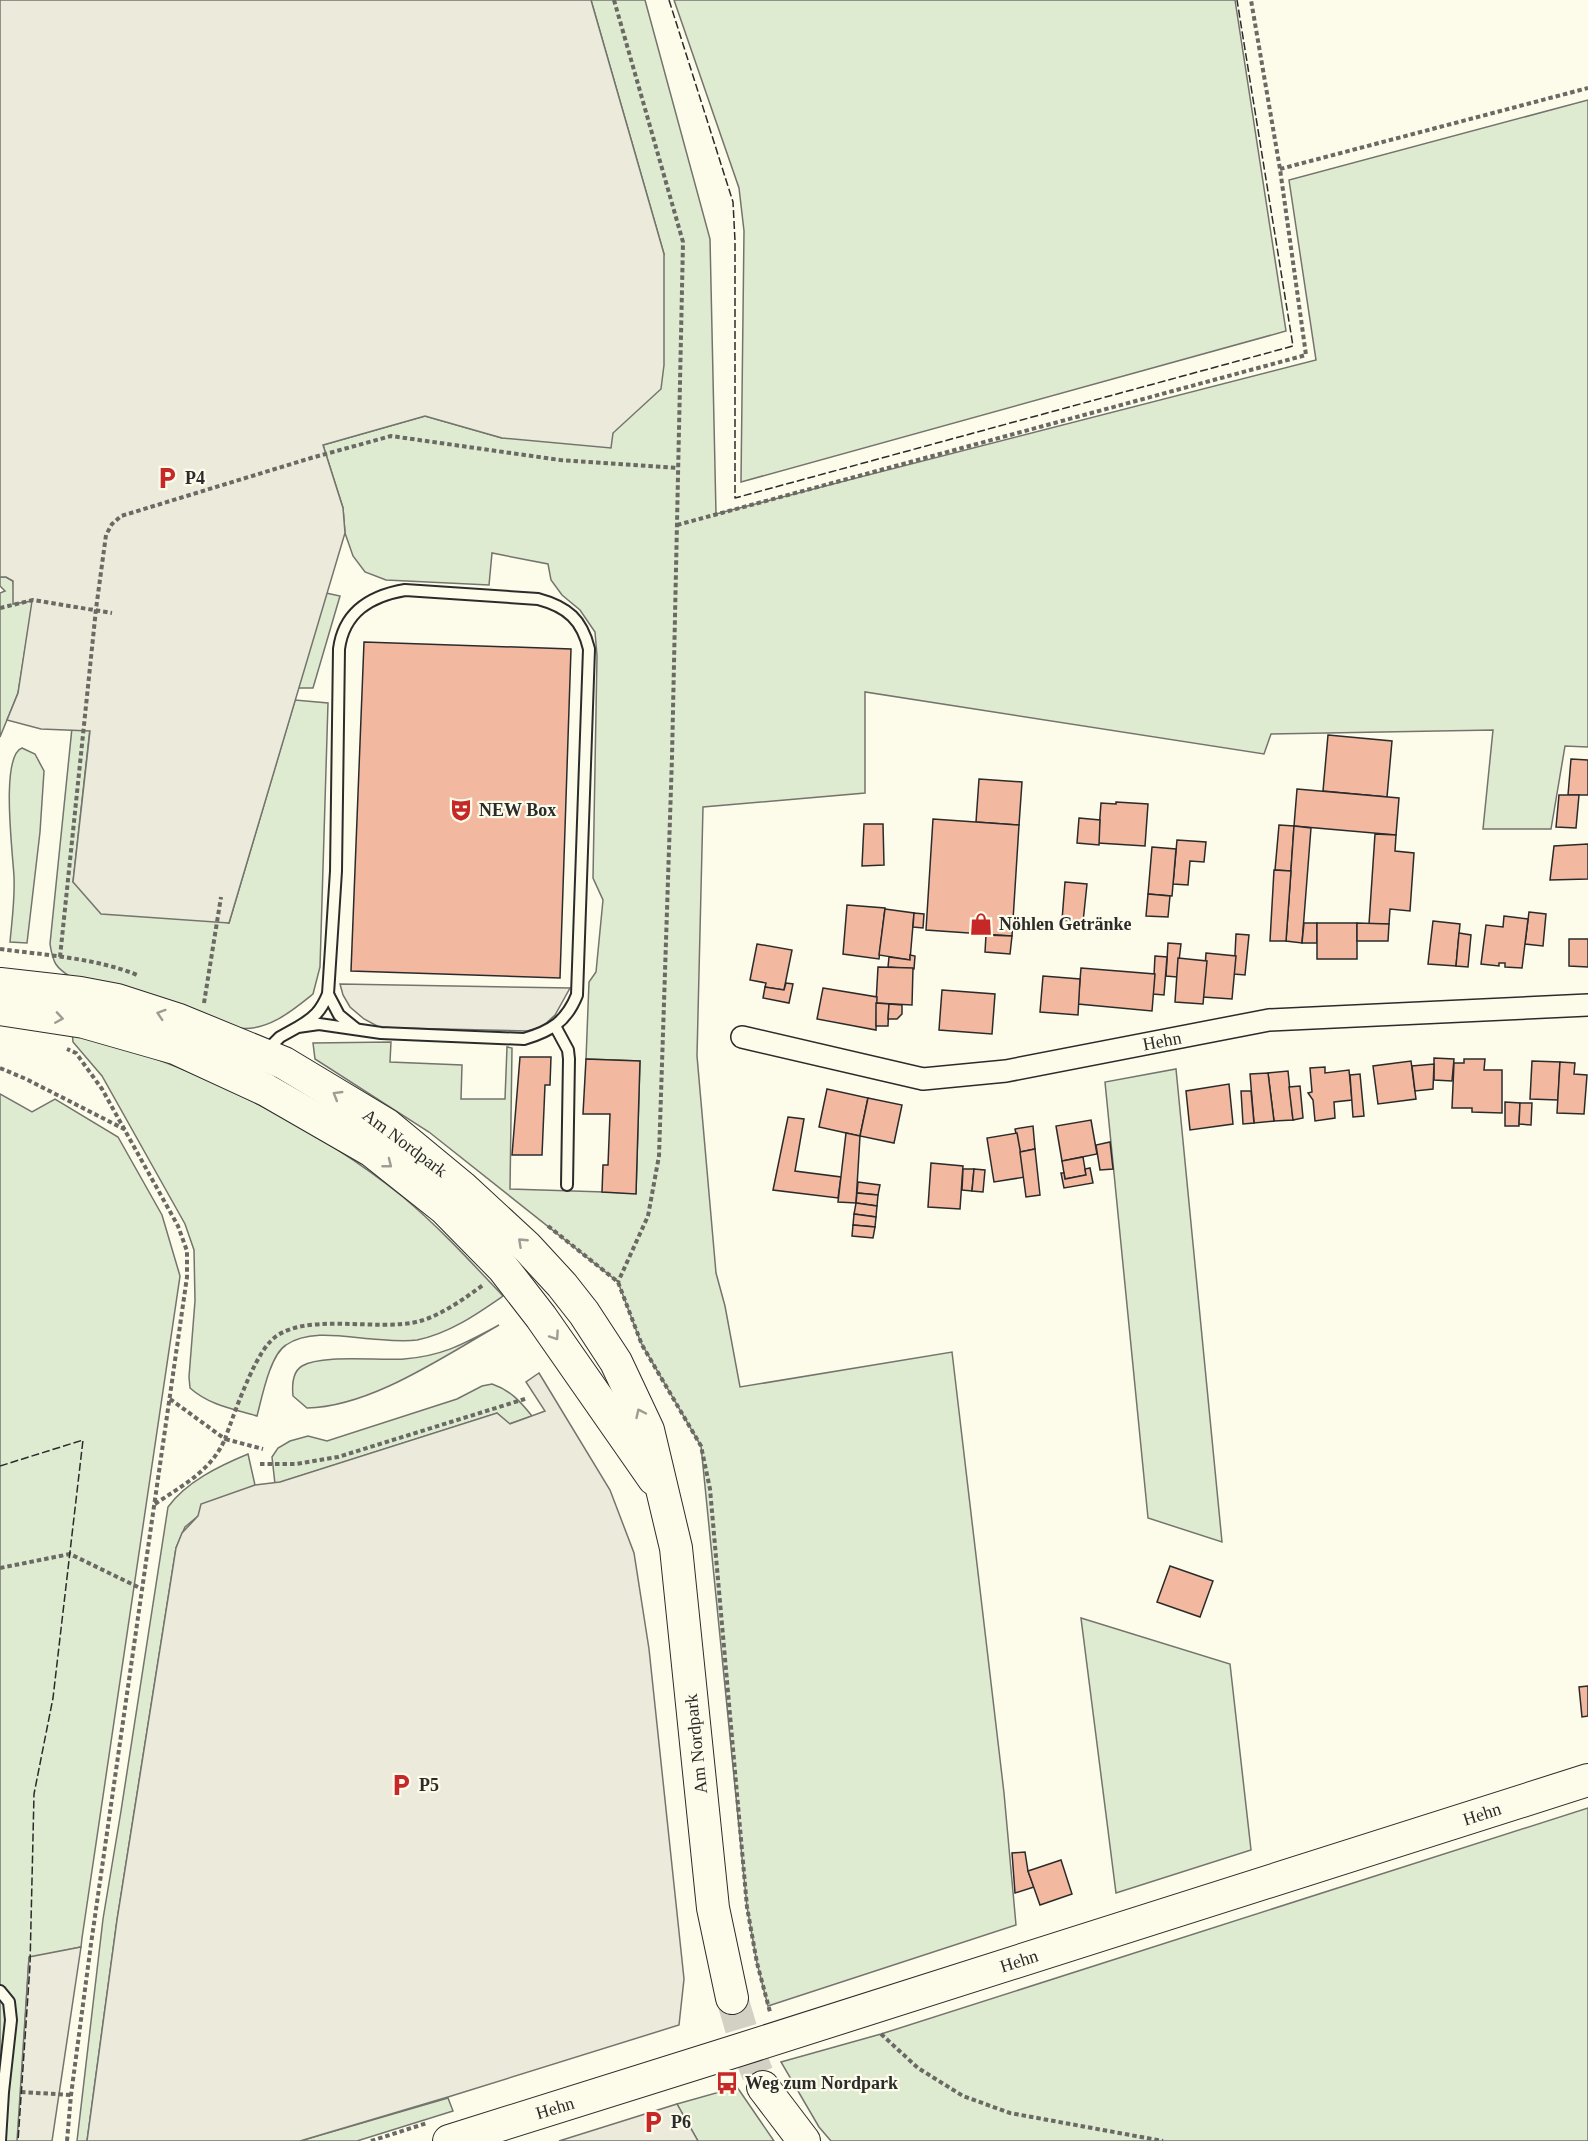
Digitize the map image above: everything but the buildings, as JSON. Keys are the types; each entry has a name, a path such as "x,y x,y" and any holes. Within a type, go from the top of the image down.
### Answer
{"street":[{"name":"Am Nordpark","path":"0,984 80,993 117,1000 179,1020 284,1063 387,1125 462,1187 538,1237 562,1285 616,1362 648,1430 676,1548 713,1908 732,1998"},
{"name":"Hehn","path":"742,1036 923,1079 1006,1071 1269,1020 1588,1005"},
{"name":"Am Nordpark","path":"0,1009 84,1022 175,1048 266,1090 372,1151 445,1209 503,1268 541,1317 622,1436 662,1490"},
{"name":"Hehn","path":"449,2141 1588,1780"},
{"path":"763,2087 804,2141"}],"lane":[{"path":"262,1054 280,1037 321,1010 328,994 336,871 340,637 356,612 369,601 386,593 405,590 538,599 554,603 578,621 585,632 589,649 577,995 573,1006 555,1026 546,1032 524,1039 381,1034 319,1024 298,1027"},
{"path":"328,994 339,1015 356,1029"},
{"path":"555,1026 568,1050 569,1059 567,1185"},
{"path":"0,1991 9,2002 11,2020 0,2141"}],"path":[{"path":"614,0 683,242 659,1156 648,1216 618,1282"},
{"path":"677,525 1306,354 1280,169 1251,0"},
{"path":"1280,169 1588,88"},
{"path":"60,957 96,609 106,535 112,524 121,516 391,436 560,460 678,468"},
{"path":"0,608 33,600 112,613"},
{"path":"204,1003 221,897"},
{"path":"59,1045 76,1053 102,1089 178,1226 187,1251 187,1277 71,2095 67,2141"},
{"path":"0,1068 26,1078 126,1131"},
{"path":"154,1504 198,1476 219,1454 258,1359 269,1342 280,1334 304,1325 392,1326 421,1321 482,1286 503,1268"},
{"path":"260,1464 296,1464 338,1457 528,1398"},
{"path":"169,1399 225,1439 263,1449"},
{"path":"0,1568 69,1554 142,1589"},
{"path":"880,2034 918,2068 963,2096 1010,2113 1163,2141"},
{"path":"3,2092 71,2095"}],"green space":[{"path":"591,0 645,0 710,239 716,514 1316,360 1289,180 1588,100 1588,747 1565,746 1551,829 1483,829 1493,730 1271,734 1264,754 865,692 865,793 703,807 697,1056 716,1273 725,1306 740,1387 952,1352 1004,1793 1016,1925 768,2006 757,1963 747,1907 701,1446 641,1343 618,1282 429,1132 315,1059 313,1043 391,1042 390,1062 462,1065 461,1099 505,1099 507,1047 512,1048 510,1189 636,1193 640,1061 586,1059 589,982 596,972 603,900 593,878 597,656 595,632 580,610 562,595 551,580 548,564 492,553 489,585 386,580 365,572 353,556 345,533 343,508 323,445 425,416 502,438 613,433 664,254"},
{"path":"674,0 1235,0 1286,331 741,482 744,231 739,188"},
{"path":"111,539 73,882 229,923 295,700 328,703 320,967 313,994 278,1019 259,1027 238,1028 72,978 58,967 52,956 50,944 91,541"},
{"path":"0,577 13,581 14,590 33,600 18,693 0,737 0,593 5,591 0,586"},
{"path":"326,593 340,596 313,688 298,688"},
{"path":"22,748 35,754 44,771 40,832 27,943 10,942 14,885 9,807 11,768 15,755"},
{"path":"72,1030 203,1078 269,1110 315,1136 360,1165 416,1208 503,1296 452,1328 417,1340 394,1341 328,1335 295,1340 280,1350 275,1358 267,1377 257,1416 205,1399 190,1388 195,1301 194,1250 185,1224 102,1076 73,1042"},
{"path":"1176,1069 1222,1542 1148,1518 1105,1082"},
{"path":"0,1094 32,1112 55,1099 118,1137 162,1215 180,1276 81,1947 29,1958 18,2141 0,2141"},
{"path":"499,1325 406,1378 356,1399 307,1408 293,1396 294,1375 302,1366 311,1362 336,1359 404,1359 431,1355 465,1343"},
{"path":"492,1384 504,1389 514,1397 532,1416 509,1424 497,1413 275,1484 272,1457 278,1448 290,1441 308,1436 327,1441 457,1399 482,1386"},
{"path":"248,1454 255,1485 198,1516 185,1527 176,1548 117,1920 87,2141 77,2141 103,1919 168,1507 194,1482 215,1469"},
{"path":"1081,1618 1230,1664 1251,1850 1116,1893"},
{"path":"1588,1808 1588,2141 831,2141 819,2127 781,2062 881,2034"},
{"path":"737,2087 774,2141 698,2141 677,2104"},
{"path":"448,2098 453,2111 357,2141 300,2141"}],"shaded area":[{"name":"P4","path":"0,0 591,0 664,254 664,365 661,389 613,433 611,448 502,438 425,416 323,445 343,508 345,533 229,923 101,914 73,882 90,731 41,729 7,720 18,693 32,601 13,604 13,581 0,577"},
{"path":"340,984 570,988 555,1015 542,1027 527,1031 379,1027 364,1019 350,1007"},
{"name":"P5","path":"539,1373 610,1490 634,1553 649,1649 684,1979 679,2025 300,2141 87,2141 117,1920 176,1548 182,1533 198,1516 201,1504 255,1485 280,1482 497,1413 510,1424 545,1411 526,1382"},
{"path":"81,1947 52,2141 17,2141 29,1957"},
{"name":"P6","path":"677,2104 698,2141 559,2141"}],"tunnel":[{"path":"732,1998 746,2045 763,2087"}],"fence":[{"path":"669,0 733,202 735,498 1293,346 1237,0"},
{"path":"0,1466 83,1440 53,1698 34,1794 30,1965 18,2141"}],"place":[{"name":"P4","path":"167,478"},
{"name":"NEW Box","path":"461,810"},
{"name":"Nöhlen Getränke","path":"981,924"},
{"name":"P5","path":"401,1785"},
{"name":"Weg zum Nordpark","path":"727,2083"},
{"name":"P6","path":"653,2122"}]}
